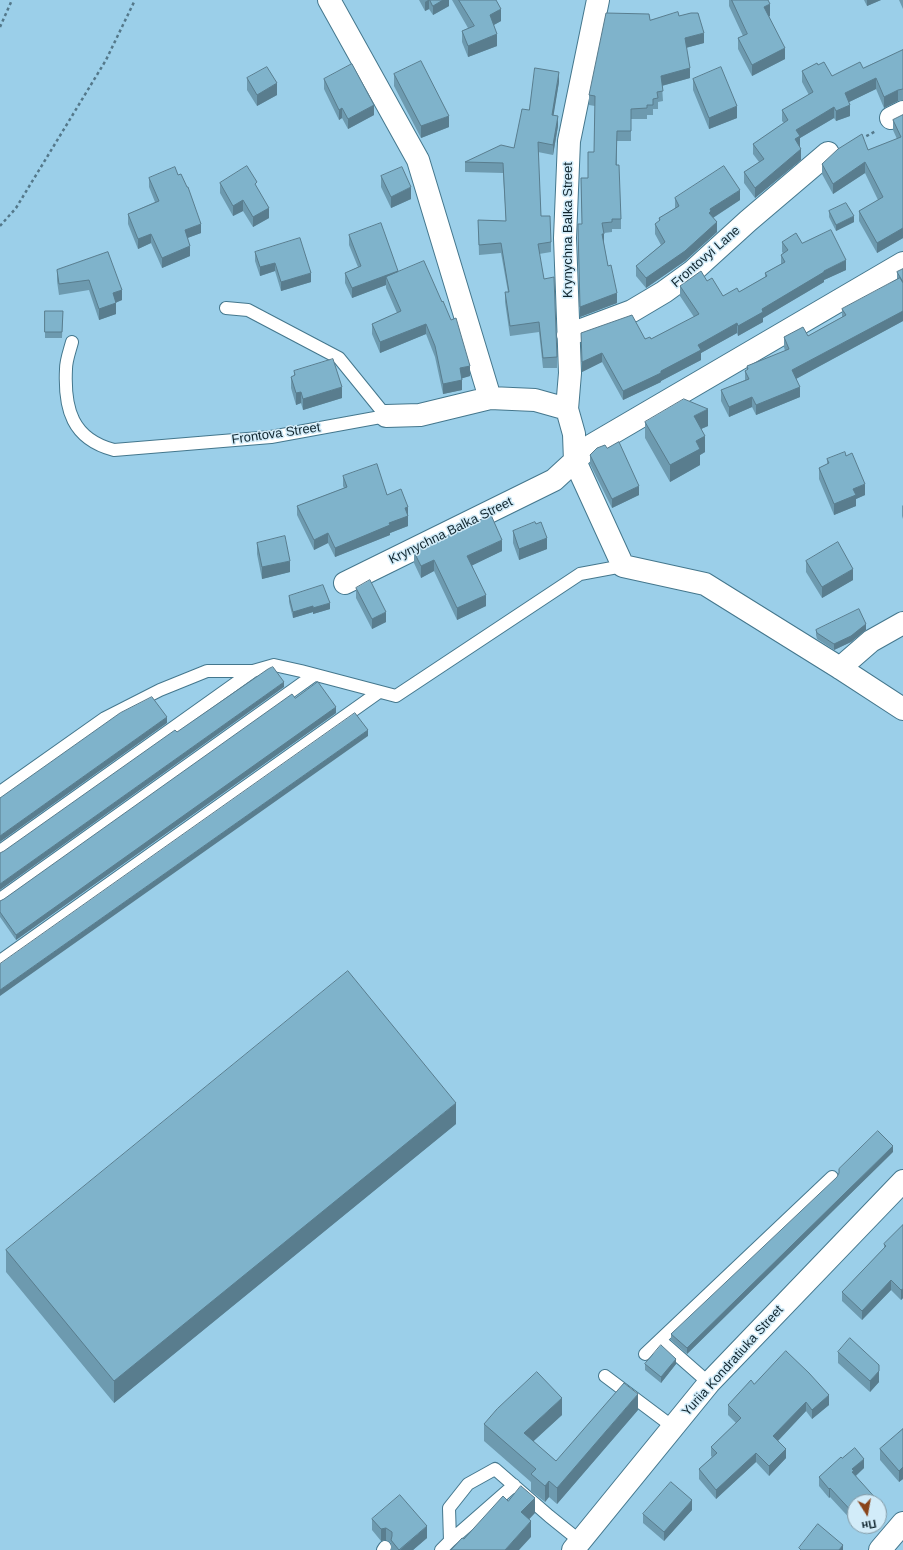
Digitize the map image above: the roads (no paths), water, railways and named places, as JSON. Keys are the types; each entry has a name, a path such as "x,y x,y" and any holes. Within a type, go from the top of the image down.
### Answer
{"street":[{"path":"329,0 418,160 490,398"},
{"name":"Krynychna Balka Street","path":"598,0 569,141 566,238 570,372 567,409 574,434 575,461 623,566"},
{"name":"Frontovyi Lane","path":"568,335 632,311 664,292 693,271 748,221 828,153"},
{"name":"Krynychna Balka Street","path":"345,583 554,480 592,445 903,263"},
{"name":"Frontova Street","path":"386,416 420,415 490,398 535,400 567,409"},
{"path":"623,566 705,584 903,709"},
{"path":"840,668 871,641 903,623"},
{"name":"Yuriia Kondratiuka Street","path":"576,1546 709,1383 903,1181"},
{"path":"880,1550 903,1523"}],"lane":[{"path":"226,308 248,310 339,358 386,416"},
{"name":"Frontova Street","path":"72,342 66,368 69,412 81,433 97,444 114,450 271,437 386,416"},
{"path":"0,792 105,718 160,690 207,671 253,671 274,666 396,696 580,574 623,566"},
{"path":"0,851 253,671"},
{"path":"0,899 314,675"},
{"path":"0,960 379,692"},
{"path":"645,1354 832,1177"},
{"path":"660,1340 709,1383"},
{"path":"605,1376 673,1428"},
{"path":"450,1541 449,1508 468,1484 495,1469 514,1485 576,1546"},
{"path":"441,1550 514,1485"}]}
